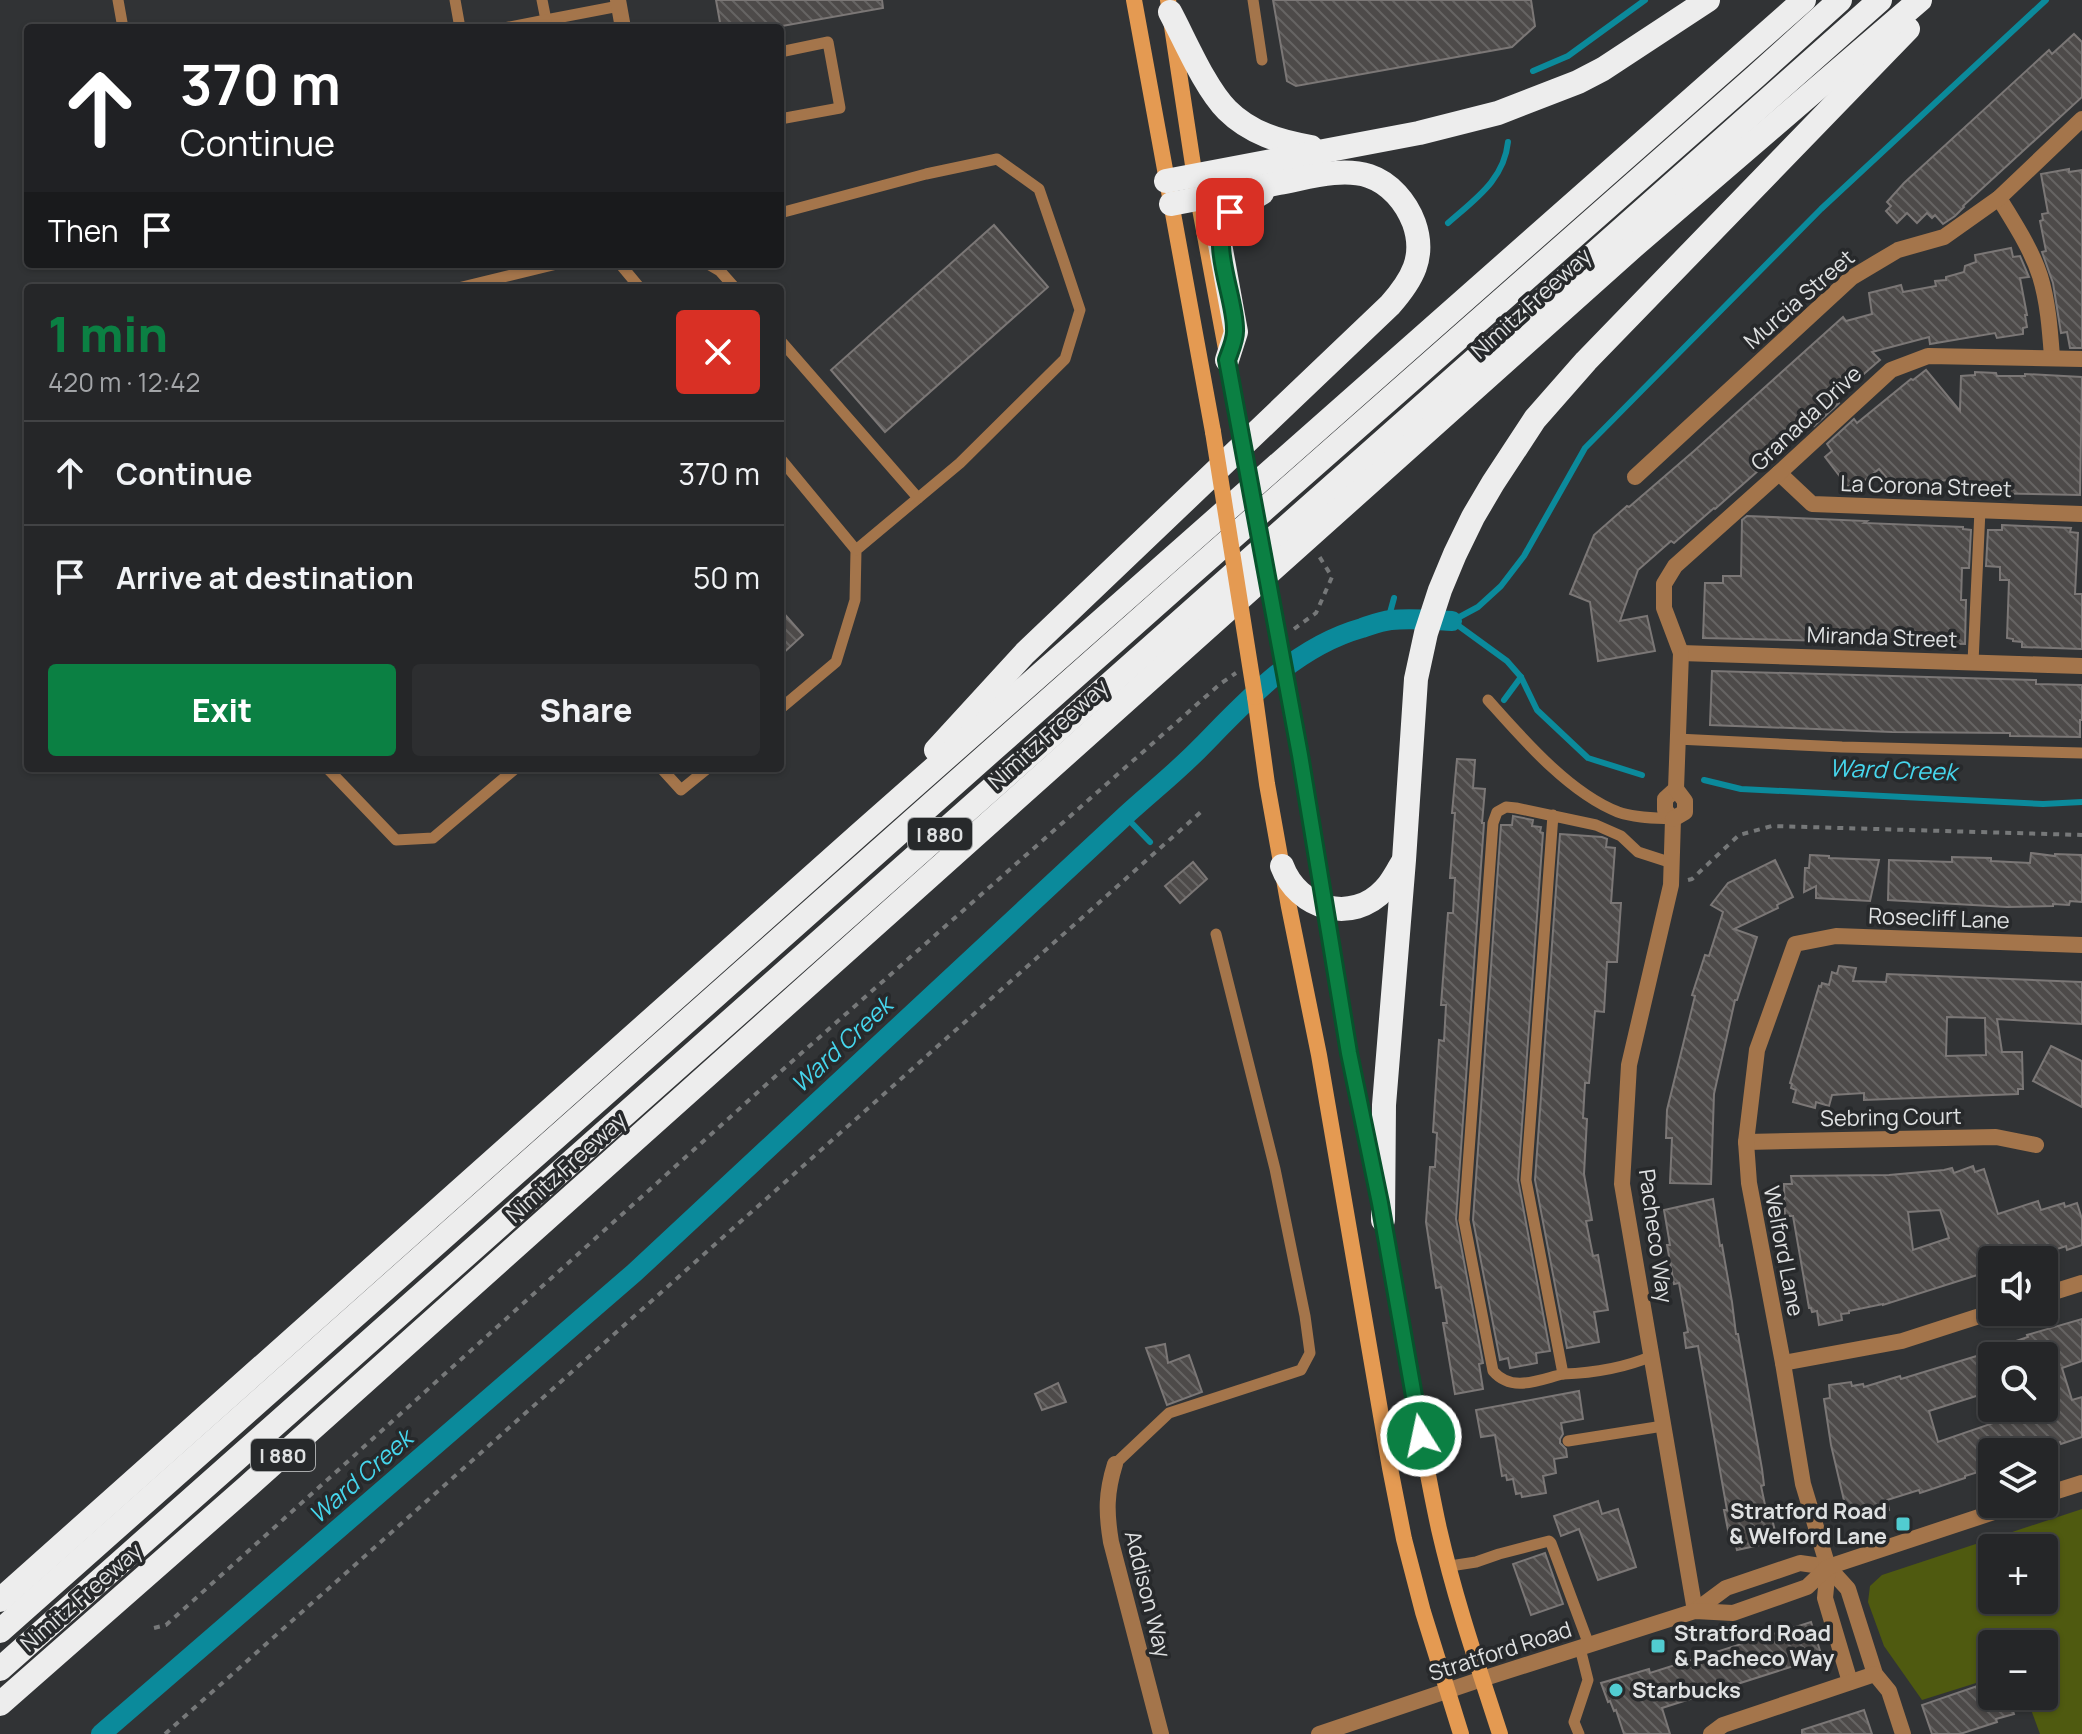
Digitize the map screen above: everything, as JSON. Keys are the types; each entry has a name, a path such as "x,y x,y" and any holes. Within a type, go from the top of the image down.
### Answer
{"highway":[{"path":"1168,193 1325,150 1433,130 1498,113 1603,69 1708,0"},
{"name":"Nimitz Freeway","path":"0,1600 862,832 1804,0"},
{"name":"I 880","path":"0,1631 1840,0"},
{"name":"I 880","path":"0,1669 1880,0"},
{"name":"Nimitz Freeway","path":"0,1704 247,1487 1634,246 1920,0"},
{"path":"1383,1220 1384,1105 1416,679 1440,590 1473,517 1535,419 1586,361 1936,0"},
{"path":"1169,6 1211,89 1226,109 1265,135 1285,143 1325,150"},
{"path":"862,832 1025,653 1383,313 1412,276 1418,242 1414,223 1395,191 1381,181 1350,173 1278,183 1196,187"},
{"path":"1227,360 1236,332 1220,244 1225,219 1230,212 1278,183"},
{"path":"1282,866 1286,878 1296,890 1308,899 1340,910 1357,907 1385,890 1404,860"}],"main road":[{"path":"1134,0 1213,432 1267,784 1319,1055 1393,1482 1423,1612 1461,1734"},
{"path":"1169,6 1196,187 1300,755 1349,1053 1383,1220 1426,1466 1458,1603 1500,1734"}],"street":[{"path":"618,3 622,24"},
{"name":"Murcia Street","path":"1635,477 1851,278 1898,250 1944,237 1999,198 2082,119"},
{"path":"1999,198 2021,232 2040,276 2050,324 2052,357"},
{"name":"Granada Drive","path":"1681,653 1664,608 1664,584 1675,566 1891,370 1928,356 2082,359"},
{"name":"La Corona Street","path":"1779,473 1812,504 2082,514"},
{"name":"Miranda Street","path":"1681,653 2082,666"},
{"name":"Pacheco Way","path":"1681,653 1676,789 1685,801 1685,812 1673,819 1671,885 1629,1065 1622,1184 1695,1611"},
{"name":"Rosecliff Lane","path":"1795,944 1836,936 2082,945"},
{"name":"Welford Lane","path":"1795,944 1757,1050 1746,1142 1749,1183 1803,1484 1828,1567"},
{"name":"Sebring Court","path":"1746,1142 1996,1137 2036,1145"},
{"path":"2058,1291 2082,1283"},
{"path":"1783,1363 1902,1341 1978,1317"},
{"name":"Addison Way","path":"1115,1464 1108,1487 1106,1514 1161,1734"},
{"path":"2058,1491 2082,1483"},
{"name":"Stratford Road","path":"1695,1611 1733,1613 1807,1587 1828,1567 1978,1517"},
{"name":"Stratford Road","path":"1319,1734 1695,1611 1726,1588 1800,1563 1828,1567"},
{"path":"1828,1567 1848,1589 1875,1674 1889,1691 1903,1734"},
{"path":"1828,1567 1825,1598 1850,1682"},
{"path":"1711,1734 1723,1725 1875,1674"}],"lane":[{"path":"118,0 122,24"},
{"path":"455,0 459,24"},
{"path":"542,0 546,20"},
{"path":"1253,0 1262,60"},
{"path":"525,24 618,3"},
{"path":"784,51 828,42 840,108 784,118"},
{"path":"784,212 926,174 997,159 1039,189 1080,310 1065,359 960,463 856,550"},
{"path":"474,284 540,268"},
{"path":"623,268 637,284"},
{"path":"715,268 731,284"},
{"path":"784,345 918,498"},
{"path":"784,463 856,550 855,600 836,662 784,706"},
{"path":"1973,662 1980,510"},
{"path":"1488,700 1531,748 1575,786 1601,803 1628,814 1673,819"},
{"path":"1677,739 2082,753"},
{"path":"331,772 396,840 433,838 511,772"},
{"path":"665,772 681,790 703,772"},
{"path":"1652,1356 1632,1365 1563,1374 1514,1385 1500,1379 1493,1371 1464,1220 1493,823 1497,812 1506,807 1596,825 1621,836 1638,852 1672,863"},
{"path":"1553,815 1526,1180 1563,1374"},
{"path":"1115,1464 1169,1413 1301,1370 1310,1353 1275,1169 1216,934"},
{"path":"1568,1441 1663,1426"},
{"path":"1450,1566 1551,1543 1584,1647 1588,1680 1574,1722 1579,1734"}],"path":[{"path":"1292,631 1316,613 1332,577 1307,537"},
{"path":"154,1628 166,1625 788,1065 1220,684 1244,667"},
{"path":"165,1734 1203,810"},
{"path":"1671,885 1692,879 1739,835 1772,826 2082,835"}],"green space":[{"path":"2082,1509 2082,1734 2040,1734 2031,1710 2058,1710 2058,1630 1978,1630 1978,1682 1922,1700 1884,1646 1868,1602 1870,1586 1882,1575 1978,1543 1978,1614 2058,1614 2058,1534 2006,1534"}],"building":[{"path":"716,0 882,0 883,8 784,26 720,24"},
{"path":"1273,0 1531,0 1535,26 1512,47 1296,86 1287,81"},
{"path":"2074,34 2082,42 2082,97 1955,216 1943,224 1935,215 1932,218 1927,213 1917,223 1907,213 1897,223 1886,211 1891,206 1887,202 1904,183 2049,50 2052,54"},
{"path":"2069,169 2069,172 2082,170 2082,348 2070,348 2067,332 2061,333 2053,283 2042,252 2046,251 2040,221 2043,220 2042,214 2048,213 2041,174"},
{"path":"994,225 1048,287 885,432 831,370"},
{"path":"2011,248 2013,257 2020,256 2029,277 2020,278 2027,315 2027,327 2023,328 2023,334 1997,338 1995,333 1930,344 1929,337 1872,352 1880,360 1836,398 1839,403 1638,570 1620,621 1647,616 1655,651 1598,661 1590,602 1570,594 1594,535 1694,451 1843,317 1846,321 1872,314 1869,293 1901,285 1903,292 1936,286 1935,281 1964,272 1965,266 1976,262 1975,255"},
{"path":"1926,370 1960,411 1961,376 1975,375 1975,372 1996,373 1997,376 2082,377 2080,495 1980,493 1980,488 1955,486 1955,480 1932,481 1917,494 1905,486 1899,492 1879,469 1859,485 1855,481 1848,487 1825,457 1832,451 1827,444 1854,419 1857,423"},
{"path":"1747,516 1963,527 1971,530 1969,568 1962,568 1961,600 1966,600 1965,644 1703,638 1705,583 1723,583 1723,576 1741,576 1742,520"},
{"path":"2002,525 2071,528 2070,532 2078,533 2075,594 2082,594 2082,649 2022,647 2022,642 2007,638 2009,580 2000,580 2000,567 1986,566 1988,530 2002,530"},
{"path":"784,614 803,635 784,652"},
{"path":"1712,671 2036,680 2036,684 2082,685 2080,737 1710,725"},
{"path":"1457,759 1475,760 1473,788 1485,789 1456,1219 1483,1363 1479,1364 1483,1389 1455,1394 1443,1323 1447,1323 1441,1287 1436,1288 1426,1222 1430,1167 1435,1167 1437,1133 1433,1132 1439,1040 1444,1041 1446,1005 1441,1005 1448,913 1453,913 1455,878 1450,878"},
{"path":"1513,816 1533,820 1532,826 1541,827 1540,832 1543,833 1518,1180 1550,1351 1536,1353 1537,1363 1510,1368 1508,1358 1500,1360 1473,1220 1501,825 1512,825"},
{"path":"1560,834 1602,837 1607,839 1606,847 1615,848 1611,903 1621,903 1617,962 1607,962 1604,1012 1595,1011 1583,1118 1587,1119 1584,1174 1592,1220 1586,1221 1593,1256 1598,1255 1608,1310 1594,1312 1599,1342 1567,1348 1535,1180"},
{"path":"2031,853 2082,855 2082,902 2007,907 1888,900 1889,860 1952,862 1952,857 2030,863"},
{"path":"1810,855 1879,860 1870,901 1816,898 1816,886 1804,892 1805,868 1809,868"},
{"path":"1775,860 1793,897 1777,905 1778,908 1734,929 1757,937 1735,1000 1714,1094 1711,1184 1670,1183 1672,1138 1666,1138 1667,1110 1695,996 1692,995 1723,912 1711,905 1728,883"},
{"path":"1193,862 1207,879 1180,903 1165,886"},
{"path":"1839,966 1856,968 1853,981 1886,982 1887,974 2082,982 2082,1024 1997,1019 2002,1052 2022,1052 2023,1089 2018,1089 2018,1094 1864,1100 1864,1093 1832,1095 1829,1106 1816,1102 1815,1108 1793,1102 1796,1090 1791,1088 1790,1083 1819,986 1822,983 1829,985 1832,972 1837,974","holes":["1947,1017 1985,1018 1986,1055 1946,1056"]},
{"path":"2051,1046 2082,1061 2082,1107 2033,1081"},
{"path":"1973,1166 1975,1172 1984,1169 1998,1214 2038,1201 2041,1210 2064,1203 2065,1207 2077,1203 2082,1219 2082,1245 2067,1250 2066,1246 2058,1249 2058,1246 1978,1246 1978,1275 1883,1305 1849,1311 1841,1314 1842,1320 1819,1325 1817,1311 1812,1312 1809,1308 1793,1216 1785,1216 1784,1184 1792,1184 1791,1176 1889,1175 1952,1168 1954,1173","holes":["1940,1210 1949,1238 1913,1250 1908,1212"]},
{"path":"1713,1199 1762,1469 1764,1485 1761,1486 1768,1519 1772,1519 1776,1535 1768,1537 1769,1543 1737,1550 1734,1539 1730,1540 1724,1510 1727,1510 1698,1346 1686,1348 1684,1333 1688,1332 1679,1283 1674,1284 1664,1210"},
{"path":"2082,1319 2082,1361 2062,1368 2072,1400 2082,1397 2082,1437 2061,1444 2058,1438 1978,1438 1978,1472 1920,1493 1919,1490 1887,1500 1889,1510 1858,1517 1857,1511 1847,1513 1824,1399 1830,1398 1829,1385 1851,1382 1852,1386 1863,1384 1864,1387 1978,1356 1978,1395 1929,1411 1938,1442 1996,1422 2058,1422 2058,1342 2013,1342"},
{"path":"1165,1344 1168,1363 1189,1355 1202,1392 1167,1405 1146,1348"},
{"path":"1058,1383 1066,1402 1042,1410 1035,1394"},
{"path":"1579,1391 1583,1419 1561,1423 1563,1434 1560,1443 1566,1449 1567,1457 1554,1459 1556,1473 1543,1476 1546,1493 1522,1497 1521,1493 1516,1494 1513,1479 1507,1480 1506,1475 1502,1476 1495,1435 1481,1437 1476,1410"},
{"path":"1598,1501 1602,1514 1618,1509 1636,1567 1598,1580 1579,1529 1561,1536 1554,1516"},
{"path":"1545,1553 1563,1604 1531,1615 1513,1564"},
{"path":"1811,1622 1822,1657 1662,1708 1670,1734 1624,1734 1616,1710 1608,1702 1601,1683 1649,1669 1650,1673"},
{"path":"1978,1686 1978,1710 2013,1710 2014,1714 1960,1734 1932,1734 1922,1705"},
{"path":"1864,1710 1872,1734 1802,1734 1802,1730"}],"waterway":[{"path":"1533,71 1568,56 1645,0"},
{"path":"1642,775 1588,758 1537,710 1521,677 1507,661 1452,621 1478,607 1501,586 1524,556 1585,448 1821,209 2046,0"},
{"path":"1448,223 1487,188 1501,167 1508,142"},
{"path":"1388,620 1394,598"},
{"name":"Ward Creek","path":"101,1734 634,1273 1274,676 1315,648 1376,623 1406,619 1452,621"},
{"path":"1504,700 1521,677"},
{"name":"Ward Creek","path":"1704,780 1741,789 2043,804 2082,802"},
{"path":"1125,816 1150,842"}],"place":[{"name":"Stratford Road & Welford Lane","path":"1903,1524"},
{"name":"Stratford Road & Pacheco Way","path":"1658,1646"},
{"name":"Starbucks","path":"1616,1690"}],"route":[{"path":"1230,212 1225,219 1220,244 1236,332 1227,360 1300,755 1349,1053 1380,1203 1421,1436"}]}
